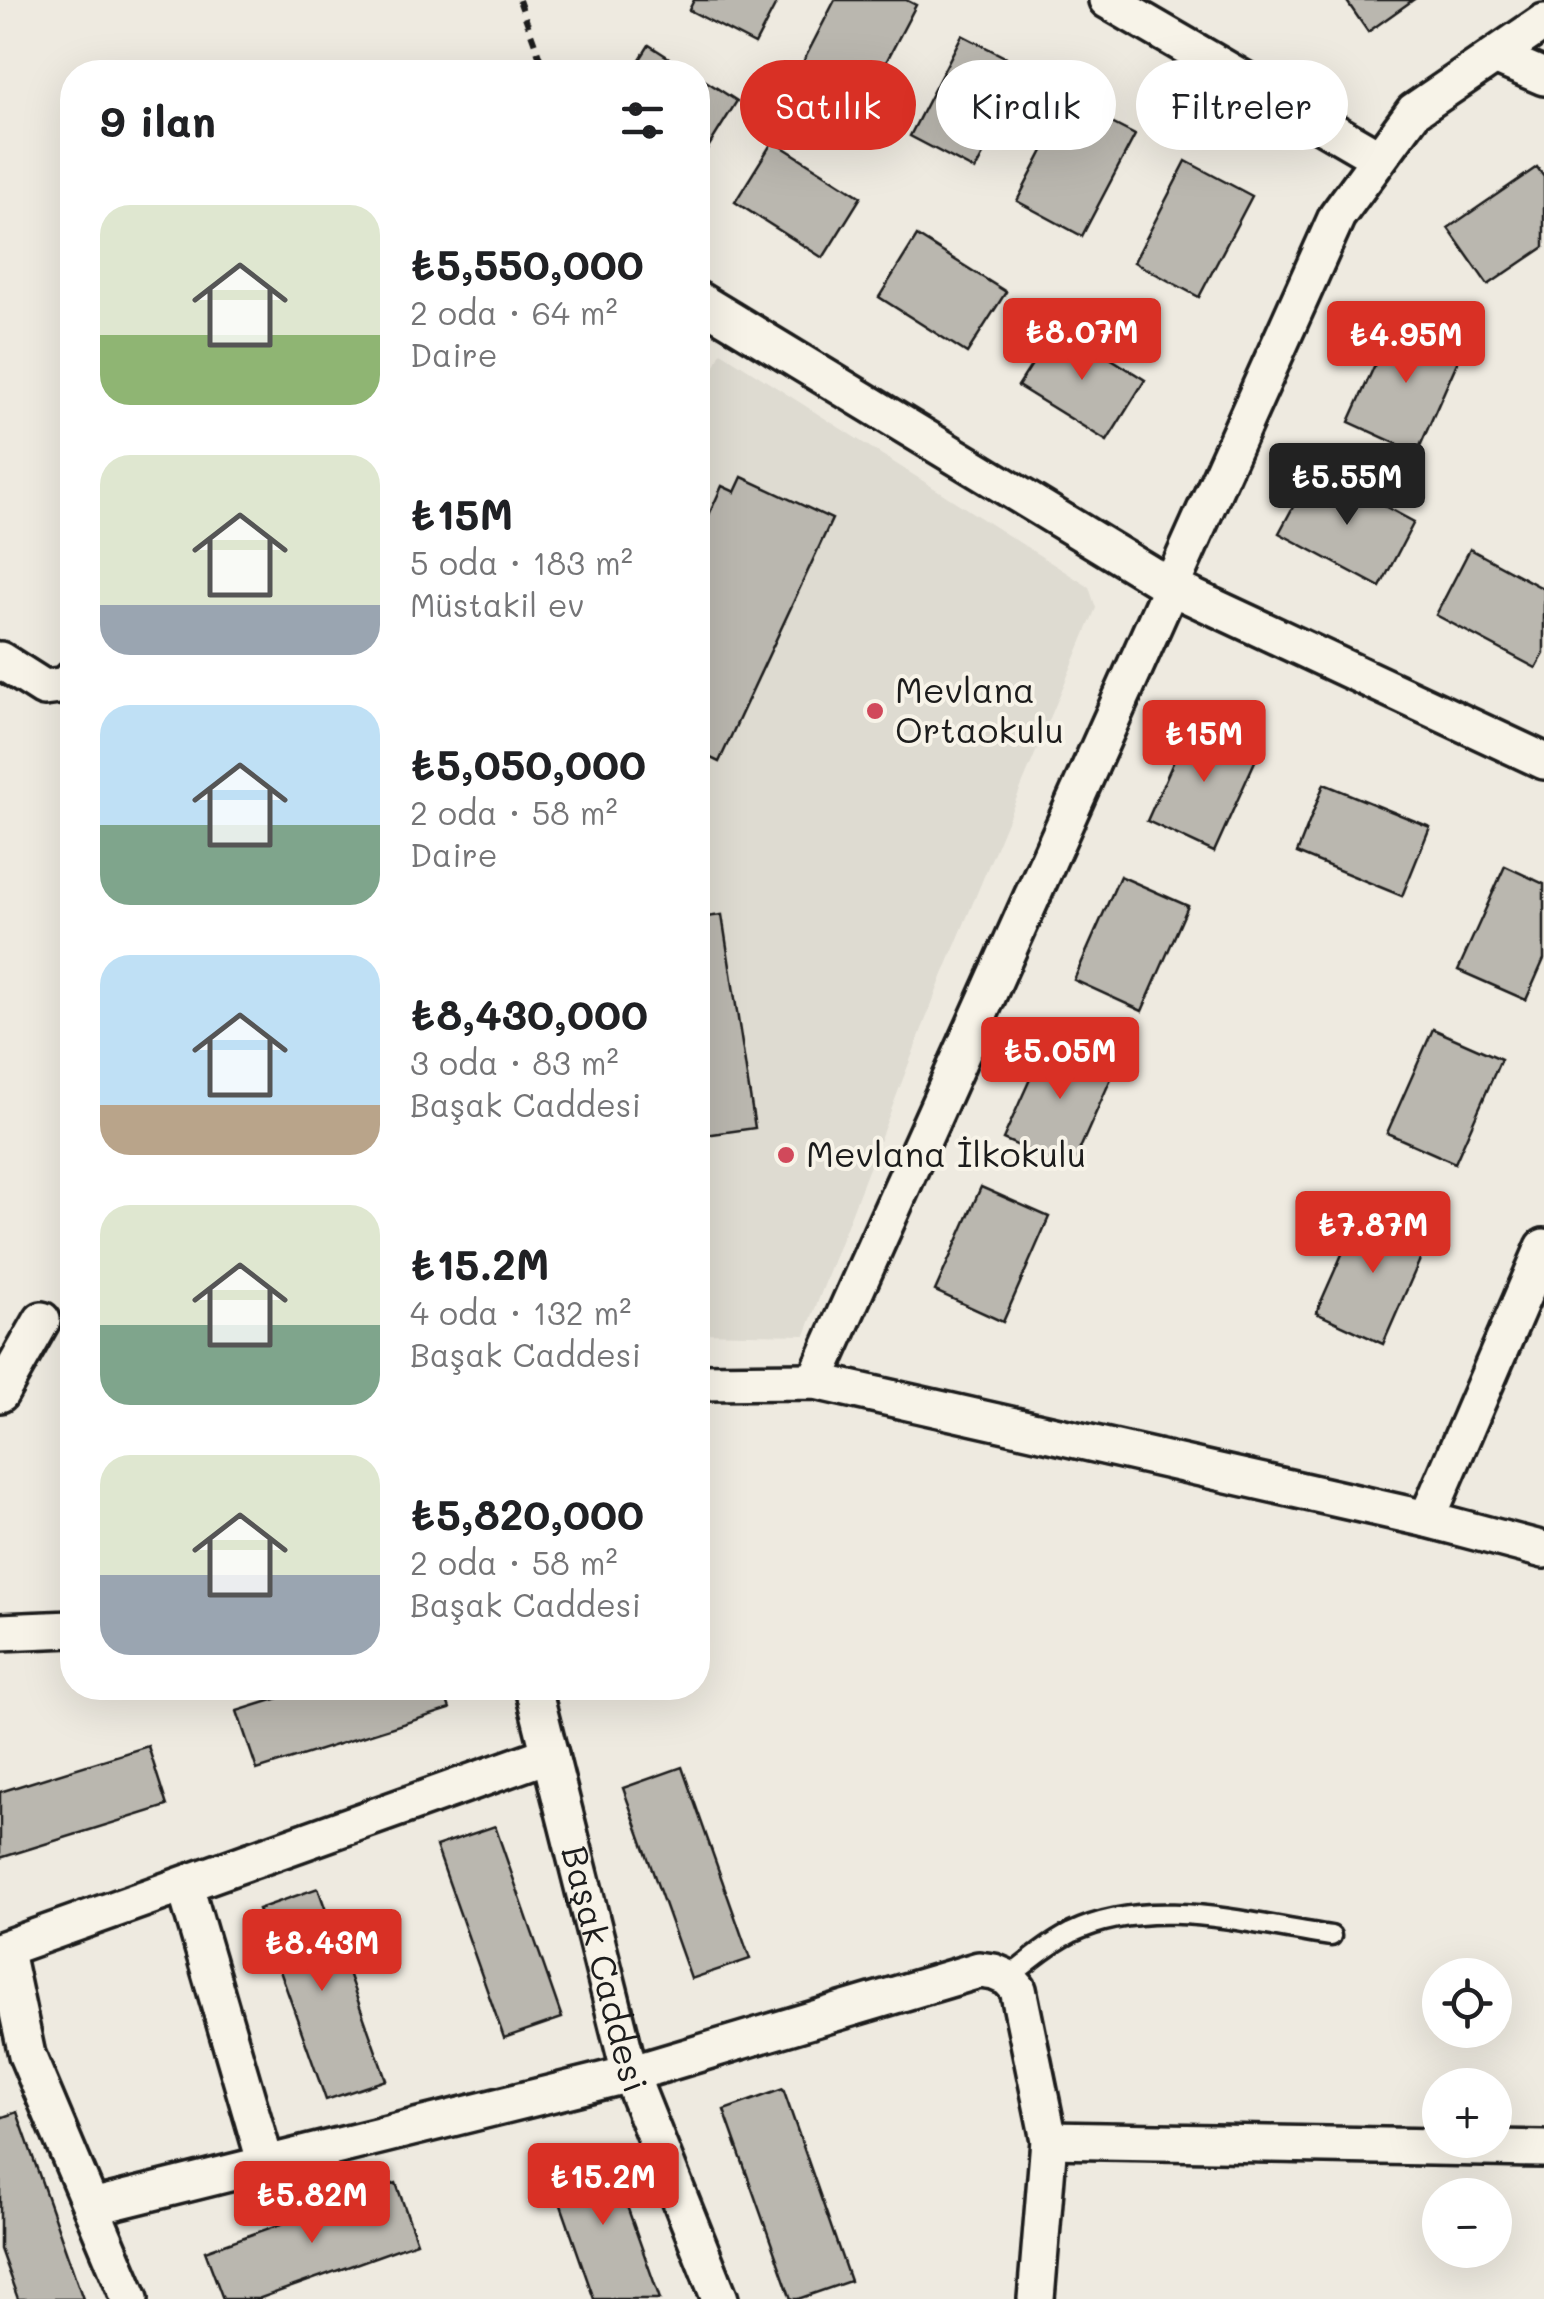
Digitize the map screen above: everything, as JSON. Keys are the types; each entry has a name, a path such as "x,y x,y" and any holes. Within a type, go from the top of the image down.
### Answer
{"street":[{"path":"1107,0 1380,158"},
{"path":"815,1381 1336,216 1414,111 1544,22"},
{"path":"1496,56 1544,76"},
{"path":"710,318 1171,587 1544,760"},
{"path":"0,660 44,688 60,686"},
{"path":"1427,1519 1544,1247"},
{"path":"0,1394 42,1320"},
{"path":"710,1382 815,1381 1427,1519 1544,1550"},
{"path":"0,1632 60,1630"},
{"name":"Başak Caddesi","path":"537,1700 630,2074 720,2299"},
{"path":"130,2299 92,2207 14,2061 2,1950 550,1754"},
{"path":"185,1886 266,2164"},
{"path":"92,2207 630,2074 979,1970 1008,1978 1022,2000 1049,2140 1036,2299"},
{"path":"1049,2140 1544,2149"}],"lane":[{"path":"1008,1978 1071,1933 1128,1914 1162,1911 1332,1936"}],"path":[{"path":"519,0 541,60"}],"shaded area":[{"name":"Mevlana Ortaokulu","path":"721,352 1089,587 1096,608 942,977 805,1335 710,1333 710,377"}],"building":[{"path":"694,0 778,0 755,44 689,10"},
{"path":"835,0 906,0 916,5 887,60 804,60"},
{"path":"1346,0 1413,0 1368,32"},
{"path":"962,35 1011,60 949,60"},
{"path":"649,45 672,60 640,60"},
{"path":"710,84 737,101 710,144"},
{"path":"936,86 936,150 916,139 916,124"},
{"path":"1116,125 1135,135 1082,236 1017,201 1044,150 1116,150"},
{"path":"767,150 787,150 861,197 823,258 735,202"},
{"path":"937,150 985,150 975,170"},
{"path":"1186,161 1252,196 1199,297 1134,262"},
{"path":"1537,167 1544,177 1544,247 1488,285 1448,228"},
{"path":"917,236 1006,292 967,353 879,297"},
{"path":"1396,318 1463,349 1417,453 1349,422"},
{"path":"1057,325 1145,380 1107,441 1018,386"},
{"path":"1314,468 1414,522 1380,587 1279,533"},
{"path":"742,477 832,519 719,762 710,758 710,512 722,486 735,492"},
{"path":"1470,549 1544,589 1544,654 1536,668 1436,615"},
{"path":"1193,718 1261,748 1214,852 1147,821"},
{"path":"1324,784 1430,827 1402,896 1297,853"},
{"path":"1505,866 1544,884 1544,959 1526,1000 1458,970"},
{"path":"1120,876 1188,906 1142,1011 1074,980"},
{"path":"722,915 755,1128 710,1134 710,916"},
{"path":"1433,1029 1501,1059 1455,1163 1387,1133"},
{"path":"1050,1035 1117,1065 1071,1169 1003,1139"},
{"path":"981,1187 1049,1217 1003,1322 935,1291"},
{"path":"1362,1209 1429,1239 1383,1344 1316,1313"},
{"path":"272,1700 447,1700 450,1709 257,1770 237,1711"},
{"path":"148,1746 167,1806 0,1858 0,1792"},
{"path":"682,1767 750,1959 691,1979 623,1788"},
{"path":"495,1826 562,2018 504,2038 436,1846"},
{"path":"318,1888 386,2080 326,2100 258,1909"},
{"path":"783,2089 850,2281 798,2299 791,2299 724,2110"},
{"path":"17,2112 83,2299 18,2299 0,2249 0,2118"},
{"path":"606,2147 660,2299 594,2299 548,2168"},
{"path":"396,2183 417,2242 258,2299 223,2299 205,2251"}],"place":[{"name":"Mevlana Ortaokulu","path":"875,711"},
{"name":"Mevlana İlkokulu","path":"786,1155"}]}
